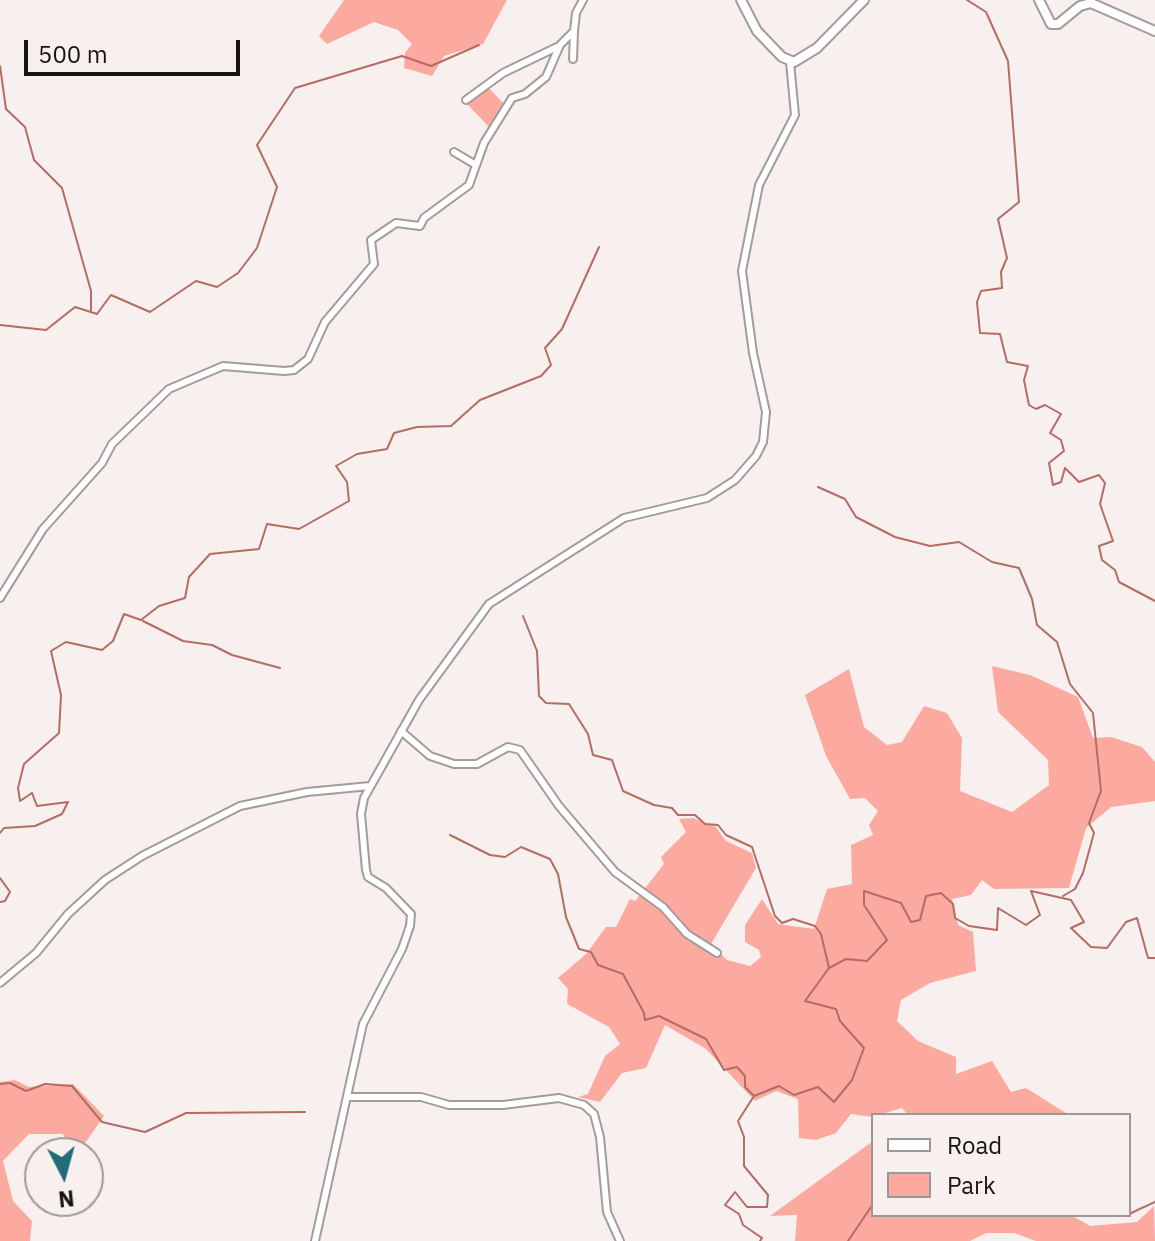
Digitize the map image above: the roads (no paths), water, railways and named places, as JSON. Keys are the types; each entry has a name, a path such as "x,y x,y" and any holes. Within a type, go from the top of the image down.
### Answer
{"main road":[{"path":"741,0 757,31 790,62 804,58 817,48 864,0"},
{"path":"1039,0 1051,24 1058,24 1080,6 1091,3 1155,31"}],"street":[{"path":"573,59 576,13 583,0"},
{"path":"466,100 503,73 560,45 574,31"},
{"path":"0,598 43,529 102,463 112,444 169,389 223,366 244,365 284,371 302,365 308,359 325,322 374,264 371,240 396,223 420,226 424,218 469,185 484,143 512,98 525,94 546,77 560,45"},
{"path":"315,1241 363,1024 402,949 411,918 395,895 368,877 361,814 370,786 428,687 489,604 555,566 624,518 707,498 735,480 756,456 763,442 766,412 753,353 742,271 759,185 795,115 790,62"},
{"path":"454,152 476,165"},
{"path":"401,731 430,756 454,764 480,763 508,747 520,750 559,806 615,872 663,907 679,927 717,953"},
{"path":"0,983 36,953 68,914 105,880 151,851 240,806 307,792 370,786"},
{"path":"348,1097 421,1097 449,1105 503,1105 566,1098 584,1105 594,1114 600,1137 607,1212 620,1241"},
{"path":"346,1107 359,1097"}],"waterway":[{"path":"967,0 986,12 1008,61 1019,202 998,219 1007,258 1001,272 1002,288 981,291 977,302 980,333 1000,334 1007,362 1028,366 1024,380 1029,405 1036,409 1045,405 1061,414 1050,433 1061,440 1064,451 1049,463 1053,485 1061,482 1065,468 1079,482 1099,475 1105,483 1100,504 1113,541 1099,546 1102,560 1115,570 1119,582 1155,601"},
{"path":"0,325 46,330 75,307 97,314 111,295 150,312 196,281 217,287 238,273 257,248 277,187 257,145 295,88 402,56 431,66 479,45"},
{"path":"0,66 6,109 25,127 34,160 62,188 91,291 91,310"},
{"path":"0,833 4,828 35,826 62,814 68,802 37,806 32,793 20,801 18,788 24,764 59,733 61,695 51,651 66,642 102,650 113,641 124,614 141,620 159,606 185,598 189,577 210,554 259,549 267,524 299,529 349,501 347,482 336,466 357,454 387,449 394,433 417,427 451,426 480,400 541,376 551,365 545,348 562,329 599,247"},
{"path":"818,487 845,499 856,517 895,537 930,546 959,542 992,562 1019,568 1032,599 1037,625 1057,642 1070,684 1093,713 1101,791 1089,823 1094,833 1083,873 1075,889 1063,896"},
{"path":"523,616 537,651 539,696 546,703 569,704 588,734 593,755 612,760 623,791 654,805 672,808 678,815 695,815 705,824 718,825 726,835 752,847 775,916 782,923 793,919 815,926 821,934 829,968"},
{"path":"143,621 183,641 212,645 232,655 280,668"},
{"path":"450,835 490,855 505,857 521,847 550,859 558,874 566,917 579,949 591,952 598,965 623,974 645,1020 659,1016 706,1039 724,1070 737,1067 745,1076 745,1087 754,1096"},
{"path":"0,878 10,892 5,901 0,902"},
{"path":"760,1241 762,1238 743,1225 739,1214 725,1205 735,1192 747,1207 767,1207 768,1195 744,1166 744,1137 738,1121 754,1096 779,1086 794,1095 818,1087 834,1102 852,1080 864,1048 840,1021 836,1009 805,1001 829,968 846,959 867,961 887,940 864,905 864,891 901,903 911,922 920,920 926,896 941,893 953,904 955,918 969,926 997,930 998,908 1026,925 1040,915 1031,891 1071,900 1084,922 1071,928 1091,947 1107,948 1126,922 1137,918 1148,958 1155,958"},
{"path":"0,1084 10,1083 26,1091 45,1084 72,1086 102,1122 145,1132 186,1113 305,1112"},
{"path":"1131,1213 1155,1202"},
{"path":"848,1241 871,1207"}]}
